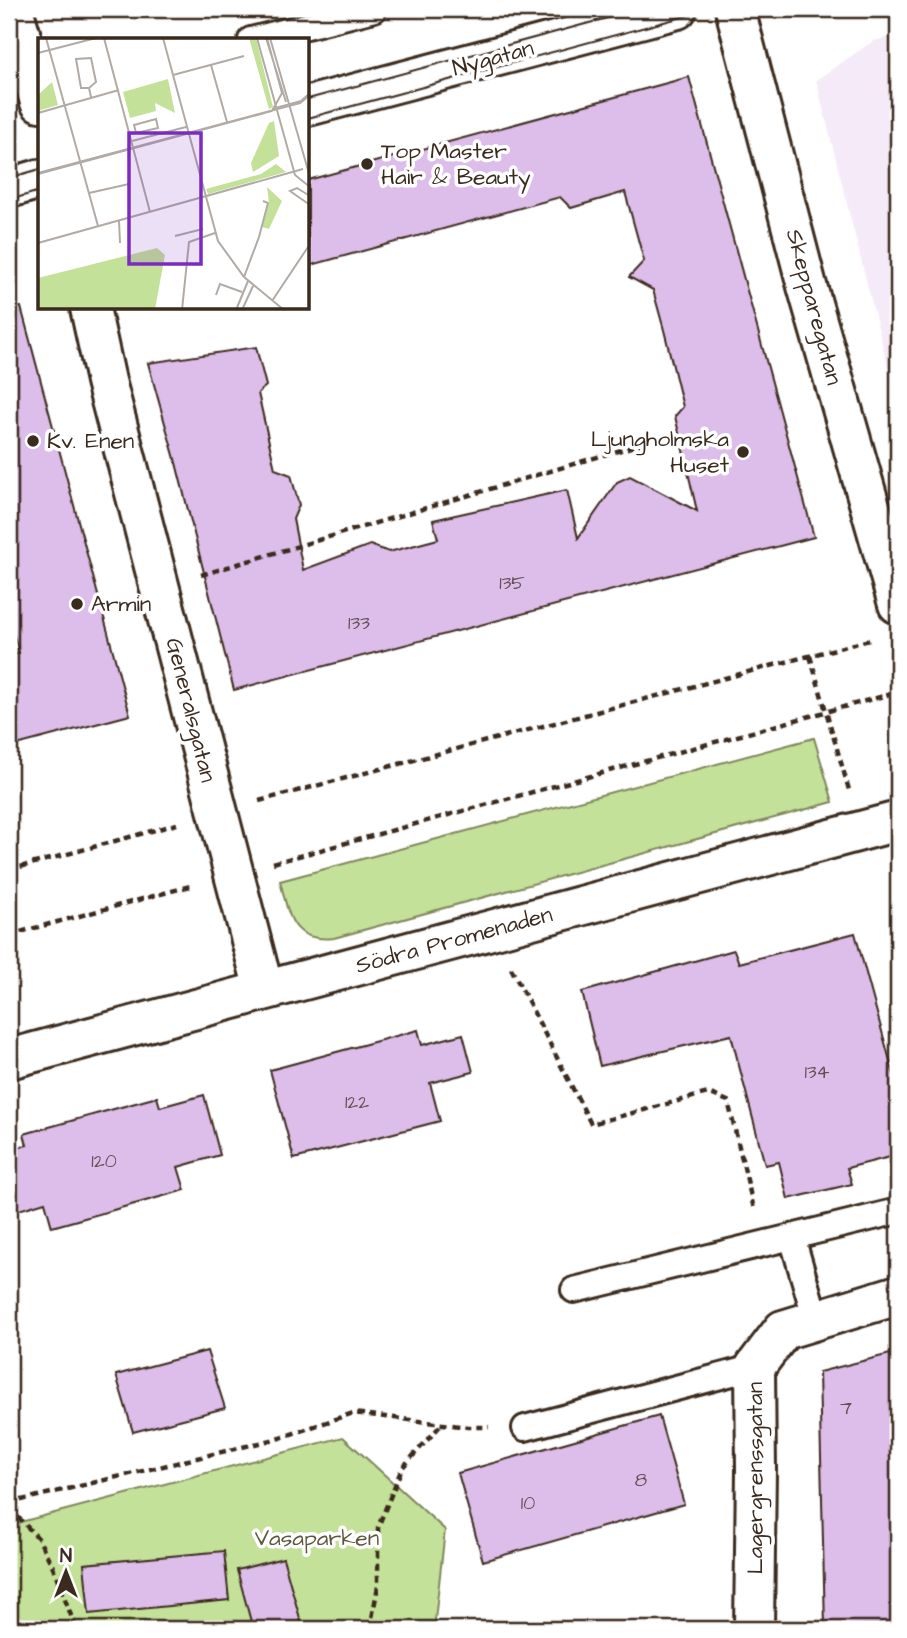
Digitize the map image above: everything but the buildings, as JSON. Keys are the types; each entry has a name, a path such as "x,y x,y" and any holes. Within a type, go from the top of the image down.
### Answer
{"street":[{"name":"Nygatan","path":"310,105 677,9"},
{"name":"Skepparegatan","path":"735,9 892,620"},
{"path":"19,10 38,89"},
{"path":"9,188 38,180"},
{"name":"Generalsgatan","path":"90,310 106,382 264,990"},
{"name":"Södra Promenaden","path":"9,1059 898,821"},
{"name":"Lagergrenssgatan","path":"754,1629 755,1367 783,1330 898,1295"}],"lane":[{"path":"259,38 373,9"},
{"path":"574,1290 898,1210"},
{"path":"792,1237 816,1320"},
{"path":"525,1428 755,1367"}],"path":[{"path":"160,588 642,444"},
{"path":"9,870 810,656 892,620"},
{"path":"810,656 861,831"},
{"path":"9,935 898,692"},
{"path":"509,965 591,1124 708,1093 728,1101 763,1243"},
{"path":"9,1503 281,1438 353,1413 468,1427 525,1428"},
{"path":"370,1629 378,1586 378,1527 402,1468 441,1424"},
{"path":"9,1508 38,1538 53,1567 76,1629"}],"shaded area":[{"path":"898,35 898,408 816,80 873,41"}],"green space":[{"path":"814,738 833,802 334,938 309,936 300,931 286,905 280,881"},
{"name":"Vasaparken","path":"343,1437 445,1530 434,1629 9,1629 9,1525"}],"tram line":[{"path":"310,98 641,9"},
{"path":"310,117 712,9"},
{"path":"9,178 38,170"},
{"path":"9,200 38,192"}],"place":[{"name":"Top Master Hair & Beauty","path":"367,164"},
{"name":"Kv. Enen","path":"33,441"},
{"name":"Ljungholmska Huset","path":"743,452"},
{"name":"Armin","path":"77,604"}]}
